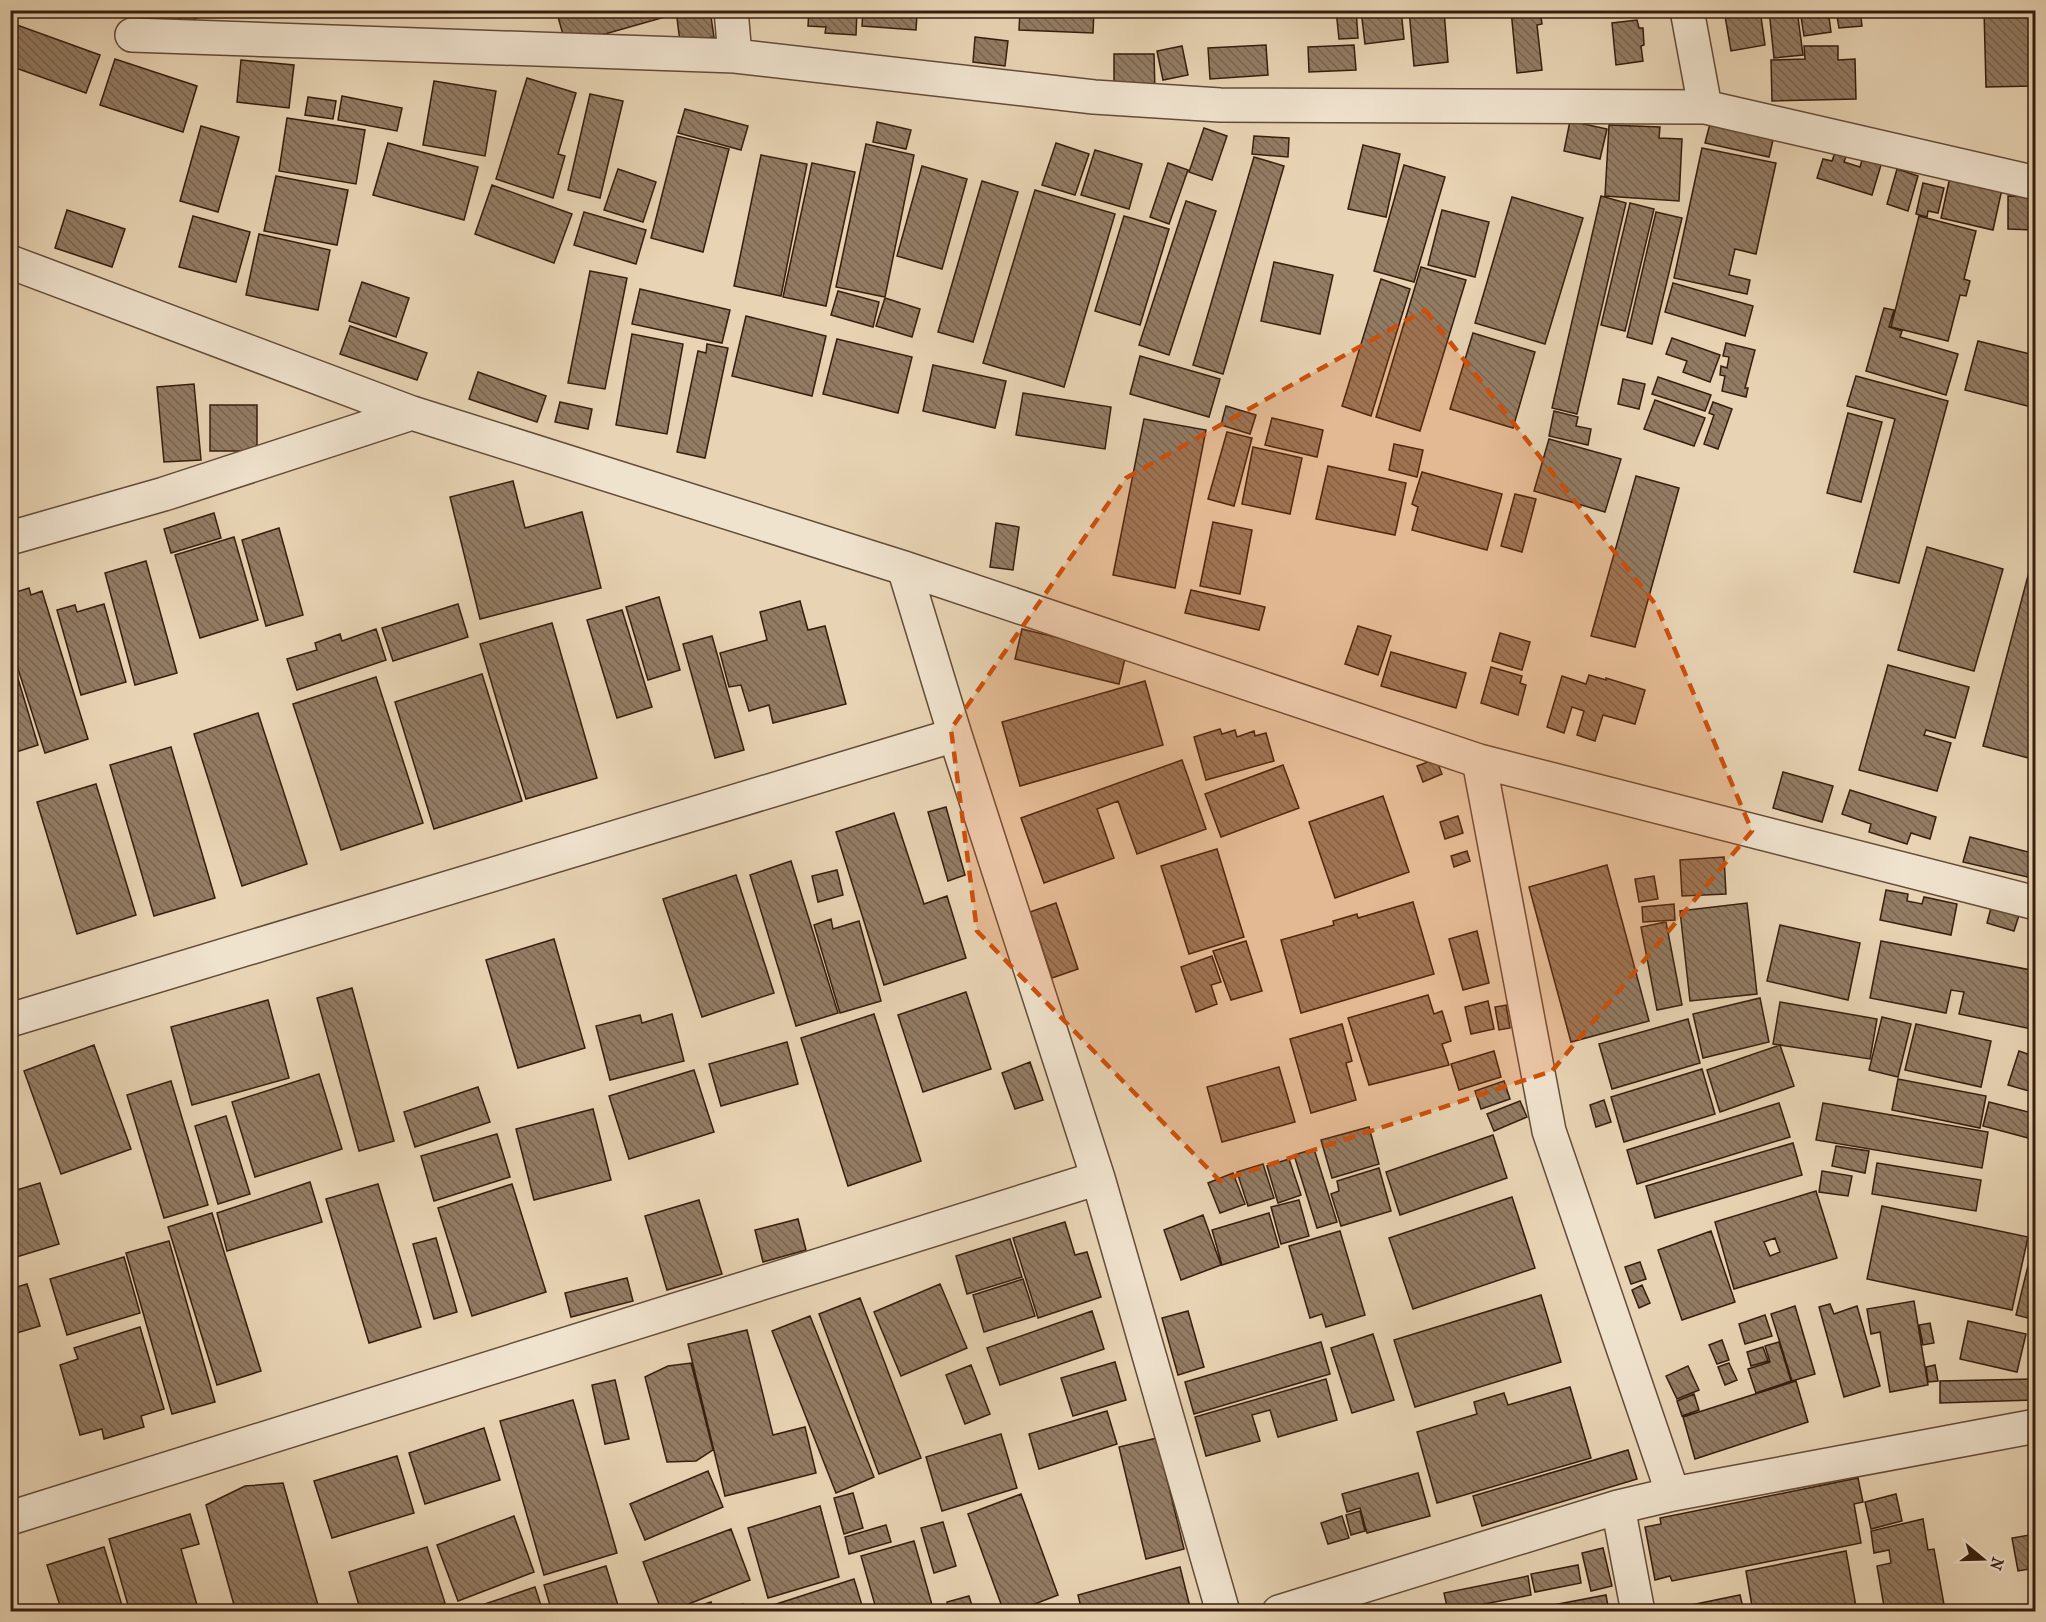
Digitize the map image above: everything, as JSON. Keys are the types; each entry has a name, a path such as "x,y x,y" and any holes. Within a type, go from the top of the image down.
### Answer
{"street":[{"path":"731,10 735,56"},
{"path":"1687,10 1705,107"},
{"path":"132,35 735,56 1094,97 1197,103 1705,107 2036,183"},
{"path":"10,262 412,413 904,568 1479,761 2036,903"},
{"path":"10,538 164,494 412,413"},
{"path":"904,568 955,735 1098,1178 1222,1611"},
{"path":"10,1020 955,735"},
{"path":"1479,761 1549,1131 1673,1494"},
{"path":"10,1518 1098,1178"},
{"path":"1279,1611 1618,1507 1673,1494 2036,1426"},
{"path":"1618,1507 1638,1611"}],"highlighted area":[{"path":"1425,310 1656,605 1752,831 1552,1071 1220,1181 977,931 951,729 1126,478"}],"building":[{"path":"175,10 202,10 204,14 183,26"},
{"path":"556,10 671,10 672,15 566,45"},
{"path":"676,10 710,10 714,37 680,42"},
{"path":"809,10 857,10 856,35 825,33 826,27 808,26"},
{"path":"863,10 897,10 897,13 917,15 916,30 862,26"},
{"path":"1020,10 1094,10 1093,33 1019,30"},
{"path":"1336,10 1356,10 1358,38 1339,39"},
{"path":"1361,10 1401,10 1404,39 1365,44"},
{"path":"1409,10 1444,10 1448,62 1414,66"},
{"path":"1511,10 1540,10 1542,24 1537,25 1542,70 1517,73"},
{"path":"1724,10 1760,10 1765,45 1731,51"},
{"path":"1769,10 1797,10 1803,55 1774,58"},
{"path":"1800,10 1828,10 1831,32 1804,36"},
{"path":"1836,10 1860,10 1862,26 1839,28"},
{"path":"1984,10 2034,10 2036,86 1986,87"},
{"path":"1637,20 1639,28 1643,28 1644,45 1641,46 1643,61 1616,65 1612,23"},
{"path":"17,25 100,55 86,93 10,66 10,44"},
{"path":"975,37 1008,41 1005,66 973,62"},
{"path":"1266,45 1268,75 1210,79 1208,48"},
{"path":"1354,45 1356,70 1309,72 1308,47"},
{"path":"1182,46 1188,75 1163,80 1157,51"},
{"path":"1804,46 1838,46 1838,60 1855,59 1856,99 1772,101 1771,60 1805,59"},
{"path":"1114,54 1154,54 1155,91 1114,91"},
{"path":"115,59 197,86 183,132 100,105"},
{"path":"241,60 294,65 289,108 237,102"},
{"path":"527,78 576,93 558,154 565,156 553,198 496,179"},
{"path":"434,81 496,91 485,156 423,145"},
{"path":"590,94 623,101 600,198 568,190"},
{"path":"342,96 402,108 397,131 338,120"},
{"path":"308,97 336,101 333,119 305,115"},
{"path":"685,109 748,126 741,150 678,133"},
{"path":"287,118 365,130 356,184 279,171"},
{"path":"1711,120 1767,132 1766,138 1773,140 1769,157 1705,143"},
{"path":"1570,121 1607,129 1600,159 1564,151"},
{"path":"877,122 911,130 906,149 873,142"},
{"path":"1609,125 1660,127 1659,138 1682,139 1679,201 1605,196"},
{"path":"201,126 239,137 218,212 180,201"},
{"path":"1204,128 1227,136 1212,180 1189,172"},
{"path":"677,136 729,149 703,252 651,238"},
{"path":"1254,136 1289,138 1288,157 1252,154"},
{"path":"388,143 478,167 464,220 373,195"},
{"path":"1056,143 1089,154 1075,195 1042,185"},
{"path":"866,144 914,155 885,297 836,287"},
{"path":"1363,145 1400,154 1386,217 1348,209"},
{"path":"1837,147 1848,151 1844,162 1860,167 1865,150 1884,155 1872,195 1817,178 1823,159 1832,161"},
{"path":"1702,148 1776,163 1756,254 1735,249 1729,275 1750,280 1747,294 1674,278"},
{"path":"1095,150 1142,164 1129,209 1081,195"},
{"path":"761,155 807,164 781,296 734,286"},
{"path":"1254,157 1284,166 1223,374 1193,365"},
{"path":"812,163 855,172 826,306 783,297"},
{"path":"1168,163 1188,170 1169,224 1150,217"},
{"path":"1404,165 1445,177 1414,282 1374,271"},
{"path":"922,166 967,179 942,269 897,256"},
{"path":"618,169 656,182 643,222 604,210"},
{"path":"1897,169 1918,176 1908,211 1887,204"},
{"path":"276,176 348,190 337,245 264,231"},
{"path":"1950,177 2002,189 1993,230 1941,218"},
{"path":"982,181 1018,192 973,342 938,332"},
{"path":"1923,183 1944,188 1938,213 1928,211 1927,217 1916,214"},
{"path":"492,185 572,214 554,263 475,234"},
{"path":"1035,190 1115,214 1064,387 983,363"},
{"path":"1601,196 1626,203 1577,414 1552,408"},
{"path":"2008,196 2036,197 2036,230 2008,229"},
{"path":"1512,197 1583,218 1545,344 1475,323"},
{"path":"1186,201 1216,211 1169,355 1139,345"},
{"path":"1630,203 1654,209 1625,331 1601,325"},
{"path":"67,210 125,229 112,267 55,248"},
{"path":"1442,210 1489,222 1475,277 1428,265"},
{"path":"584,212 646,230 636,264 574,245"},
{"path":"1656,212 1682,218 1652,344 1627,337"},
{"path":"193,216 250,232 236,282 179,267"},
{"path":"1124,216 1169,229 1140,325 1095,311"},
{"path":"1919,216 1976,231 1964,279 1970,281 1966,296 1960,295 1948,341 1891,327"},
{"path":"259,234 330,250 318,310 246,295"},
{"path":"1274,262 1333,275 1320,334 1261,321"},
{"path":"1421,267 1466,280 1420,431 1376,417"},
{"path":"590,271 627,278 605,389 568,383"},
{"path":"1381,279 1410,289 1371,416 1342,406"},
{"path":"362,282 409,298 396,337 349,321"},
{"path":"1673,283 1753,306 1745,336 1665,312"},
{"path":"640,289 730,310 722,343 632,324"},
{"path":"838,291 879,302 873,327 831,315"},
{"path":"885,298 920,309 912,337 876,326"},
{"path":"1884,308 1894,310 1889,327 1902,331 1900,337 1958,354 1946,395 1866,371"},
{"path":"746,316 826,336 812,396 732,376"},
{"path":"350,326 427,353 417,380 340,354"},
{"path":"1473,333 1535,352 1513,428 1450,409"},
{"path":"632,334 683,344 667,434 616,425"},
{"path":"1672,338 1720,355 1710,382 1683,372 1687,361 1666,354"},
{"path":"837,339 912,357 898,413 823,394"},
{"path":"1978,341 2034,355 2029,373 2036,375 2035,408 1965,390"},
{"path":"1726,343 1755,350 1745,388 1748,388 1746,397 1722,391 1725,376 1720,375 1721,366 1727,368 1729,357 1723,356"},
{"path":"707,344 728,348 705,458 677,452 698,351 706,353"},
{"path":"1140,356 1220,379 1209,417 1130,394"},
{"path":"933,365 1006,381 995,428 923,411"},
{"path":"478,372 546,396 537,422 469,399"},
{"path":"1856,376 1948,401 1899,583 1854,572 1895,419 1847,406"},
{"path":"1658,377 1711,395 1705,411 1652,394"},
{"path":"1623,379 1645,384 1639,409 1618,404"},
{"path":"194,384 201,460 164,462 157,387"},
{"path":"1023,393 1111,407 1105,449 1016,435"},
{"path":"1655,400 1705,418 1694,446 1644,429"},
{"path":"560,402 592,409 588,429 555,422"},
{"path":"1713,402 1732,409 1718,449 1704,444 1714,415 1709,413"},
{"path":"210,405 257,405 257,451 210,451"},
{"path":"1226,406 1256,415 1250,434 1221,425"},
{"path":"1554,411 1578,417 1576,426 1591,429 1588,445 1549,436"},
{"path":"1848,413 1882,422 1861,502 1827,493"},
{"path":"1272,418 1323,430 1317,457 1265,445"},
{"path":"1144,419 1206,430 1175,588 1113,575"},
{"path":"1227,432 1252,438 1234,506 1208,499"},
{"path":"1549,439 1621,459 1605,512 1534,491"},
{"path":"1394,444 1423,450 1417,477 1389,470"},
{"path":"1253,447 1302,458 1290,514 1242,504"},
{"path":"1328,466 1406,483 1395,535 1316,519"},
{"path":"1422,472 1502,494 1487,550 1412,530 1418,507 1412,504"},
{"path":"1636,476 1679,488 1635,647 1591,636"},
{"path":"513,481 525,528 582,512 601,588 480,619 450,497"},
{"path":"1515,494 1536,499 1522,552 1501,546"},
{"path":"214,513 221,538 171,553 164,529"},
{"path":"1213,522 1252,530 1240,594 1200,586"},
{"path":"996,523 1019,527 1013,570 990,567"},
{"path":"279,528 303,615 266,626 242,540"},
{"path":"234,537 258,620 200,638 175,555"},
{"path":"1927,547 2003,569 1974,671 1898,650"},
{"path":"146,561 177,673 135,685 105,573"},
{"path":"2029,572 2036,574 2036,760 1983,746"},
{"path":"29,588 31,595 42,591 88,739 45,753 10,644 10,594"},
{"path":"1191,590 1265,607 1259,630 1185,613"},
{"path":"659,597 680,670 648,680 626,607"},
{"path":"800,601 808,630 825,626 846,704 773,723 769,705 749,711 741,685 729,687 720,653 767,640 760,612"},
{"path":"104,604 126,682 81,695 57,610 75,605 77,612"},
{"path":"458,604 468,637 393,661 382,628"},
{"path":"622,610 652,707 617,718 587,620"},
{"path":"552,623 597,778 526,799 480,644"},
{"path":"1358,626 1391,636 1378,675 1345,664"},
{"path":"376,629 386,660 297,690 287,659 317,650 315,643 340,634 342,641"},
{"path":"1022,629 1126,654 1119,684 1015,659"},
{"path":"1500,633 1530,642 1522,670 1492,661"},
{"path":"712,636 744,750 715,758 683,644"},
{"path":"10,652 38,745 10,754"},
{"path":"1391,652 1466,673 1456,708 1381,686"},
{"path":"1888,665 1969,687 1955,738 1926,730 1924,735 1951,743 1937,791 1859,770"},
{"path":"1491,667 1522,676 1520,683 1526,685 1518,715 1481,703"},
{"path":"482,674 522,801 434,829 395,702"},
{"path":"1589,675 1645,690 1635,724 1603,715 1595,741 1577,735 1584,711 1572,707 1564,733 1547,727 1562,676 1586,684"},
{"path":"376,677 423,823 341,850 293,704"},
{"path":"1145,681 1163,745 1020,786 1002,722"},
{"path":"258,713 307,864 242,886 194,734"},
{"path":"1220,729 1222,734 1235,730 1237,737 1254,731 1255,736 1266,733 1274,761 1206,780 1194,737"},
{"path":"171,747 215,898 154,916 110,765"},
{"path":"1436,759 1442,774 1423,782 1417,766"},
{"path":"1182,760 1206,829 1137,854 1118,801 1097,809 1114,858 1044,883 1021,818"},
{"path":"1283,765 1299,808 1221,837 1205,794"},
{"path":"1783,772 1833,786 1822,822 1773,808"},
{"path":"96,784 136,915 77,934 37,802"},
{"path":"1850,790 1936,817 1930,839 1911,833 1907,844 1869,832 1871,824 1842,814"},
{"path":"1383,796 1409,872 1335,898 1309,822"},
{"path":"946,807 965,875 948,881 928,812"},
{"path":"894,813 924,904 947,896 966,958 884,985 836,832"},
{"path":"1458,816 1463,833 1445,839 1440,822"},
{"path":"1970,837 2036,854 2036,879 1963,862"},
{"path":"1217,849 1244,937 1189,954 1161,866"},
{"path":"1467,851 1470,861 1454,867 1451,856"},
{"path":"1724,857 1726,894 1682,896 1680,860"},
{"path":"791,861 838,1013 796,1026 750,875"},
{"path":"1607,865 1649,1021 1571,1042 1529,887"},
{"path":"837,870 843,895 818,902 812,876"},
{"path":"736,875 774,993 702,1017 663,899"},
{"path":"1654,876 1658,899 1639,902 1635,879"},
{"path":"1886,890 1908,894 1907,901 1922,904 1924,897 1957,904 1951,935 1880,920"},
{"path":"1413,902 1434,974 1301,1013 1281,940 1334,925 1333,921 1357,914 1358,918"},
{"path":"1056,903 1078,969 1052,978 1030,912"},
{"path":"1747,903 1757,994 1690,1001 1680,911"},
{"path":"1674,904 1675,920 1643,922 1642,907"},
{"path":"1992,904 2020,912 2014,931 1987,923"},
{"path":"831,919 833,929 859,921 881,1001 840,1013 814,925"},
{"path":"1666,922 1682,1005 1657,1010 1641,927"},
{"path":"1780,925 1860,943 1848,1000 1767,981"},
{"path":"1477,931 1489,983 1463,990 1449,939"},
{"path":"554,939 585,1048 518,1068 486,960"},
{"path":"1246,941 1262,991 1231,1000 1213,951"},
{"path":"1881,941 2036,971 2036,1030 1959,1014 1964,992 1951,990 1946,1013 1870,998"},
{"path":"1212,956 1221,982 1211,985 1217,1004 1196,1012 1181,967"},
{"path":"352,988 394,1141 359,1151 317,998"},
{"path":"966,992 991,1069 923,1092 898,1015"},
{"path":"1428,995 1434,1014 1442,1011 1451,1041 1442,1044 1449,1065 1369,1085 1348,1018"},
{"path":"1760,998 1769,1042 1703,1058 1693,1014"},
{"path":"268,1000 289,1078 192,1105 171,1027"},
{"path":"1488,1001 1494,1029 1471,1034 1465,1007"},
{"path":"1780,1002 1877,1019 1870,1059 1773,1044"},
{"path":"1506,1005 1510,1028 1499,1030 1495,1007"},
{"path":"672,1014 684,1061 610,1080 596,1026 640,1015 642,1023"},
{"path":"874,1014 921,1161 848,1186 801,1038"},
{"path":"1882,1017 1911,1024 1898,1077 1869,1070"},
{"path":"1688,1019 1700,1063 1612,1089 1599,1044"},
{"path":"1342,1024 1352,1061 1346,1063 1356,1100 1311,1113 1290,1039"},
{"path":"1916,1024 1991,1041 1981,1087 1905,1070"},
{"path":"787,1042 798,1084 721,1106 709,1064"},
{"path":"94,1045 131,1149 61,1174 24,1071"},
{"path":"1780,1045 1794,1086 1720,1112 1707,1070"},
{"path":"1494,1051 1501,1077 1459,1090 1451,1064"},
{"path":"2019,1051 2036,1057 2036,1093 2008,1085"},
{"path":"1030,1062 1043,1100 1015,1109 1002,1073"},
{"path":"1279,1067 1295,1122 1222,1142 1207,1087"},
{"path":"1702,1069 1715,1114 1624,1142 1611,1097"},
{"path":"694,1070 714,1132 629,1159 609,1096"},
{"path":"319,1074 342,1149 255,1177 232,1102"},
{"path":"1898,1079 1986,1096 1980,1128 1892,1110"},
{"path":"171,1081 208,1205 164,1218 127,1095"},
{"path":"1504,1081 1510,1099 1481,1109 1475,1091"},
{"path":"478,1087 490,1122 415,1147 404,1112"},
{"path":"1604,1100 1611,1122 1596,1127 1590,1105"},
{"path":"1520,1101 1527,1117 1494,1131 1487,1114"},
{"path":"1989,1102 2036,1114 2036,1127 2032,1139 1983,1126"},
{"path":"1779,1103 1790,1137 1637,1184 1627,1150"},
{"path":"1823,1103 1988,1132 1982,1168 1816,1140"},
{"path":"593,1109 611,1180 534,1200 516,1129"},
{"path":"226,1116 250,1194 218,1204 195,1126"},
{"path":"1369,1127 1379,1164 1332,1178 1321,1140"},
{"path":"497,1134 510,1177 434,1201 421,1156"},
{"path":"1493,1135 1507,1178 1400,1215 1386,1172"},
{"path":"1793,1143 1802,1175 1655,1218 1646,1186"},
{"path":"1836,1146 1869,1151 1865,1173 1832,1166"},
{"path":"1314,1149 1337,1222 1317,1228 1294,1155"},
{"path":"1289,1159 1301,1195 1278,1203 1267,1166"},
{"path":"1877,1163 1981,1180 1976,1211 1872,1194"},
{"path":"1263,1164 1274,1198 1248,1206 1237,1172"},
{"path":"1379,1168 1391,1211 1341,1226 1331,1194 1339,1191 1337,1181"},
{"path":"1822,1171 1852,1176 1848,1196 1819,1192"},
{"path":"1233,1173 1245,1204 1220,1213 1208,1183"},
{"path":"310,1182 322,1222 227,1251 217,1213"},
{"path":"40,1183 59,1244 10,1259 10,1192"},
{"path":"378,1184 421,1327 369,1343 326,1199"},
{"path":"512,1184 546,1292 472,1316 438,1208"},
{"path":"1816,1191 1837,1258 1734,1289 1715,1222","holes":["1775,1238 1780,1252 1770,1256 1764,1242"]},
{"path":"1512,1197 1535,1268 1413,1309 1389,1238"},
{"path":"699,1200 722,1274 667,1290 645,1216"},
{"path":"1299,1200 1309,1236 1281,1244 1271,1207"},
{"path":"1882,1206 2028,1237 2012,1310 1867,1279"},
{"path":"212,1213 261,1371 217,1385 168,1227"},
{"path":"1269,1213 1279,1247 1222,1265 1212,1230"},
{"path":"1203,1215 1221,1265 1181,1280 1164,1230"},
{"path":"798,1219 806,1250 763,1262 755,1230"},
{"path":"1065,1222 1075,1255 1087,1252 1101,1297 1038,1318 1013,1238"},
{"path":"1340,1231 1365,1315 1326,1327 1322,1314 1310,1318 1289,1246"},
{"path":"1711,1231 1735,1302 1682,1320 1658,1250"},
{"path":"2036,1233 2036,1320 2016,1315"},
{"path":"436,1238 457,1312 434,1319 413,1244"},
{"path":"1010,1239 1022,1277 967,1294 956,1256"},
{"path":"169,1241 215,1402 172,1414 126,1253"},
{"path":"124,1257 140,1313 67,1335 50,1279"},
{"path":"1640,1262 1646,1279 1631,1284 1625,1267"},
{"path":"627,1278 633,1301 571,1317 565,1293"},
{"path":"1023,1279 1035,1316 984,1332 973,1295"},
{"path":"27,1284 40,1326 10,1335 10,1289"},
{"path":"940,1284 967,1348 901,1376 874,1312"},
{"path":"1642,1285 1650,1303 1639,1308 1632,1290"},
{"path":"1541,1295 1561,1362 1415,1407 1394,1340"},
{"path":"860,1298 921,1458 879,1474 819,1314"},
{"path":"1914,1301 1928,1385 1890,1392 1880,1332 1871,1334 1867,1309"},
{"path":"1830,1304 1834,1314 1857,1306 1880,1386 1844,1397 1819,1307"},
{"path":"1795,1306 1815,1374 1792,1381 1771,1314"},
{"path":"1092,1311 1104,1349 1000,1385 987,1348"},
{"path":"1188,1311 1204,1367 1178,1375 1162,1318"},
{"path":"1765,1315 1772,1336 1745,1344 1739,1324"},
{"path":"810,1316 874,1477 836,1493 772,1331"},
{"path":"1968,1321 2026,1334 2017,1372 1960,1359"},
{"path":"1930,1323 1934,1343 1923,1345 1919,1325"},
{"path":"140,1327 164,1409 141,1416 144,1427 104,1439 102,1429 80,1435 60,1365 78,1359 74,1348"},
{"path":"747,1330 773,1435 805,1427 816,1473 725,1496 688,1344"},
{"path":"1373,1334 1394,1400 1352,1413 1331,1348"},
{"path":"1722,1340 1729,1360 1717,1364 1709,1345"},
{"path":"1321,1342 1330,1374 1194,1414 1185,1382"},
{"path":"1779,1342 1791,1381 1756,1393 1748,1369 1770,1362 1765,1346"},
{"path":"1763,1347 1768,1361 1751,1366 1747,1352"},
{"path":"1115,1362 1126,1400 1073,1416 1061,1378"},
{"path":"691,1363 713,1450 696,1461 667,1462 645,1377 668,1366"},
{"path":"1729,1363 1737,1380 1725,1385 1718,1367"},
{"path":"971,1365 990,1414 965,1424 946,1375"},
{"path":"1935,1365 1938,1381 1928,1382 1926,1367"},
{"path":"1688,1366 1699,1390 1677,1399 1666,1376"},
{"path":"1326,1379 1337,1420 1278,1437 1270,1410 1252,1415 1260,1441 1206,1456 1195,1417"},
{"path":"2036,1379 2036,1400 1940,1403 1940,1381"},
{"path":"615,1380 629,1439 605,1444 592,1385"},
{"path":"1796,1381 1808,1422 1695,1459 1683,1417"},
{"path":"1570,1387 1591,1458 1437,1503 1417,1432 1477,1414 1474,1402 1504,1393 1508,1405"},
{"path":"1694,1394 1699,1410 1682,1416 1677,1401"},
{"path":"573,1400 617,1553 544,1575 500,1421"},
{"path":"1107,1411 1117,1444 1039,1469 1029,1434"},
{"path":"484,1428 500,1480 425,1504 409,1453"},
{"path":"1001,1434 1017,1488 942,1511 926,1457"},
{"path":"1157,1438 1184,1549 1146,1559 1119,1447"},
{"path":"1628,1450 1637,1479 1482,1526 1473,1496"},
{"path":"397,1456 414,1513 332,1538 314,1481"},
{"path":"708,1471 723,1507 645,1540 630,1504"},
{"path":"1418,1473 1430,1516 1367,1533 1360,1508 1347,1512 1342,1494"},
{"path":"1858,1478 1863,1502 1854,1504 1861,1543 1672,1581 1670,1576 1655,1580 1645,1527 1661,1524 1660,1518"},
{"path":"283,1483 320,1612 236,1612 206,1505 245,1486"},
{"path":"853,1493 863,1528 844,1534 834,1498"},
{"path":"1021,1494 1058,1595 1014,1612 1004,1612 968,1514"},
{"path":"1896,1494 1902,1521 1871,1529 1865,1502"},
{"path":"820,1506 839,1577 768,1598 748,1528"},
{"path":"1360,1511 1365,1531 1351,1535 1346,1515"},
{"path":"190,1514 199,1544 181,1549 199,1612 130,1612 109,1539"},
{"path":"514,1516 534,1572 458,1601 437,1545"},
{"path":"1342,1516 1349,1538 1328,1544 1321,1523"},
{"path":"1923,1519 1928,1550 1934,1549 1945,1610 1885,1612 1877,1566 1891,1563 1889,1550 1874,1553 1871,1531"},
{"path":"943,1522 956,1566 934,1573 921,1528"},
{"path":"886,1525 891,1542 849,1554 845,1537"},
{"path":"731,1529 750,1580 668,1612 662,1612 643,1562"},
{"path":"2036,1534 2036,1568 2018,1571 2012,1538"},
{"path":"914,1541 934,1612 877,1612 861,1556"},
{"path":"104,1547 124,1612 62,1612 47,1565"},
{"path":"427,1547 445,1603 419,1612 361,1612 349,1572"},
{"path":"1603,1548 1612,1586 1591,1591 1582,1553"},
{"path":"1846,1551 1857,1612 1753,1612 1746,1571"},
{"path":"1578,1565 1581,1583 1535,1592 1531,1574"},
{"path":"606,1566 620,1612 552,1612 544,1585"},
{"path":"1180,1567 1190,1607 1172,1612 1082,1612 1078,1595"},
{"path":"1528,1576 1531,1595 1448,1611 1444,1593"},
{"path":"854,1579 864,1612 768,1612 767,1607"},
{"path":"535,1587 543,1612 461,1612"},
{"path":"1606,1595 1609,1612 1516,1612"},
{"path":"1740,1595 1744,1612 1677,1612 1676,1608"},
{"path":"969,1596 974,1612 949,1612 947,1602"},
{"path":"711,1602 714,1612 680,1612"},
{"path":"743,1604 745,1612 719,1612"}]}
